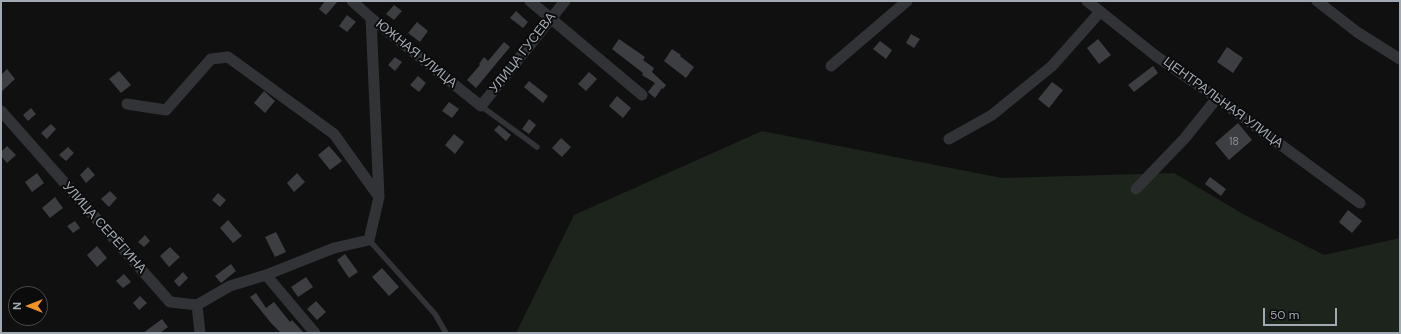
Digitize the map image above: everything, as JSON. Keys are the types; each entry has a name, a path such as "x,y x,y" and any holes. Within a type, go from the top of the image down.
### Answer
{"street":[{"name":"ЮЖНАЯ УЛИЦА","path":"352,1 481,106"},
{"path":"530,1 642,95"},
{"name":"УЛИЦА ГУСЕВА","path":"481,106 565,1"},
{"path":"831,66 907,1"},
{"name":"ЦЕНТРАЛЬНАЯ УЛИЦА","path":"1087,1 1156,56 1217,98 1360,203"},
{"path":"1317,1 1357,32 1400,59"},
{"path":"949,139 992,115 1052,66 1100,12"},
{"path":"200,333 197,305 230,286 266,275 334,248 369,240 379,197 371,18"},
{"path":"127,104 166,110 211,59 228,57 334,134 379,197"},
{"path":"1136,189 1185,138 1217,98"},
{"name":"УЛИЦА СЕРЁГИНА","path":"1,112 170,302 197,305"},
{"path":"266,275 315,333"}],"lane":[{"path":"481,106 537,147"},
{"path":"369,240 435,314 446,333"}],"shaded area":[{"path":"762,131 1002,178 1174,173 1243,214 1324,255 1400,238 1400,333 516,333 574,215"}],"building":[{"path":"325,1 338,1 326,15 319,9"},
{"path":"394,5 402,11 394,20 386,14"},
{"path":"516,11 528,22 523,28 510,18"},
{"path":"347,15 356,22 347,32 339,26"},
{"path":"417,22 428,31 420,42 408,33"},
{"path":"911,34 920,39 914,48 906,43"},
{"path":"619,39 645,57 643,60 654,68 652,72 666,85 655,98 648,92 655,83 642,75 643,73 612,49"},
{"path":"1098,39 1111,55 1099,64 1087,48"},
{"path":"880,41 892,50 886,59 873,49"},
{"path":"504,42 510,47 476,88 467,80 480,65 479,64 484,57 488,61"},
{"path":"1227,47 1243,58 1233,73 1217,62"},
{"path":"672,49 694,67 686,78 664,61"},
{"path":"395,57 402,62 395,71 388,65"},
{"path":"1153,66 1158,73 1134,92 1128,85"},
{"path":"7,69 15,79 1,92 1,75"},
{"path":"119,71 131,85 121,93 109,79"},
{"path":"589,72 597,79 586,91 578,84"},
{"path":"418,76 426,83 419,92 410,85"},
{"path":"529,81 548,96 543,103 524,87"},
{"path":"1052,82 1063,90 1049,108 1038,99"},
{"path":"264,91 275,101 265,113 254,103"},
{"path":"617,96 631,108 623,118 609,106"},
{"path":"449,102 459,109 452,118 442,111"},
{"path":"31,108 36,114 28,121 23,115"},
{"path":"529,119 536,125 529,134 522,129"},
{"path":"1238,123 1252,140 1229,160 1215,143"},
{"path":"51,124 56,129 47,139 41,133"},
{"path":"499,125 511,135 506,141 494,130"},
{"path":"454,134 464,142 455,154 445,145"},
{"path":"561,138 571,147 562,157 552,148"},
{"path":"7,146 16,155 7,163 1,156 1,152"},
{"path":"329,146 342,161 330,170 318,155"},
{"path":"68,147 74,153 66,161 59,155"},
{"path":"88,167 95,175 86,183 80,175"},
{"path":"37,173 44,183 32,192 25,182"},
{"path":"297,173 305,182 294,192 287,183"},
{"path":"1210,177 1226,189 1221,196 1205,184"},
{"path":"110,191 117,198 109,207 101,199"},
{"path":"218,193 226,200 220,207 212,200"},
{"path":"55,197 63,208 50,218 42,208"},
{"path":"1348,210 1362,221 1352,233 1339,222"},
{"path":"228,220 242,236 233,243 220,228"},
{"path":"75,221 80,228 73,233 67,226"},
{"path":"276,232 286,252 275,257 265,237"},
{"path":"145,235 150,241 144,247 138,242"},
{"path":"97,246 107,258 97,267 87,255"},
{"path":"170,247 180,257 169,267 160,256"},
{"path":"345,254 358,272 349,278 337,260"},
{"path":"231,264 236,271 221,283 215,276"},
{"path":"382,268 399,287 389,296 372,277"},
{"path":"183,272 188,278 179,287 174,281"},
{"path":"124,274 131,282 123,288 116,281"},
{"path":"306,277 313,287 298,297 291,287"},
{"path":"256,293 266,308 274,302 290,322 292,320 304,333 281,333 250,297"},
{"path":"140,296 147,303 139,310 133,303"},
{"path":"316,301 326,312 317,320 307,309"},
{"path":"162,319 168,327 160,333 143,333"}]}
